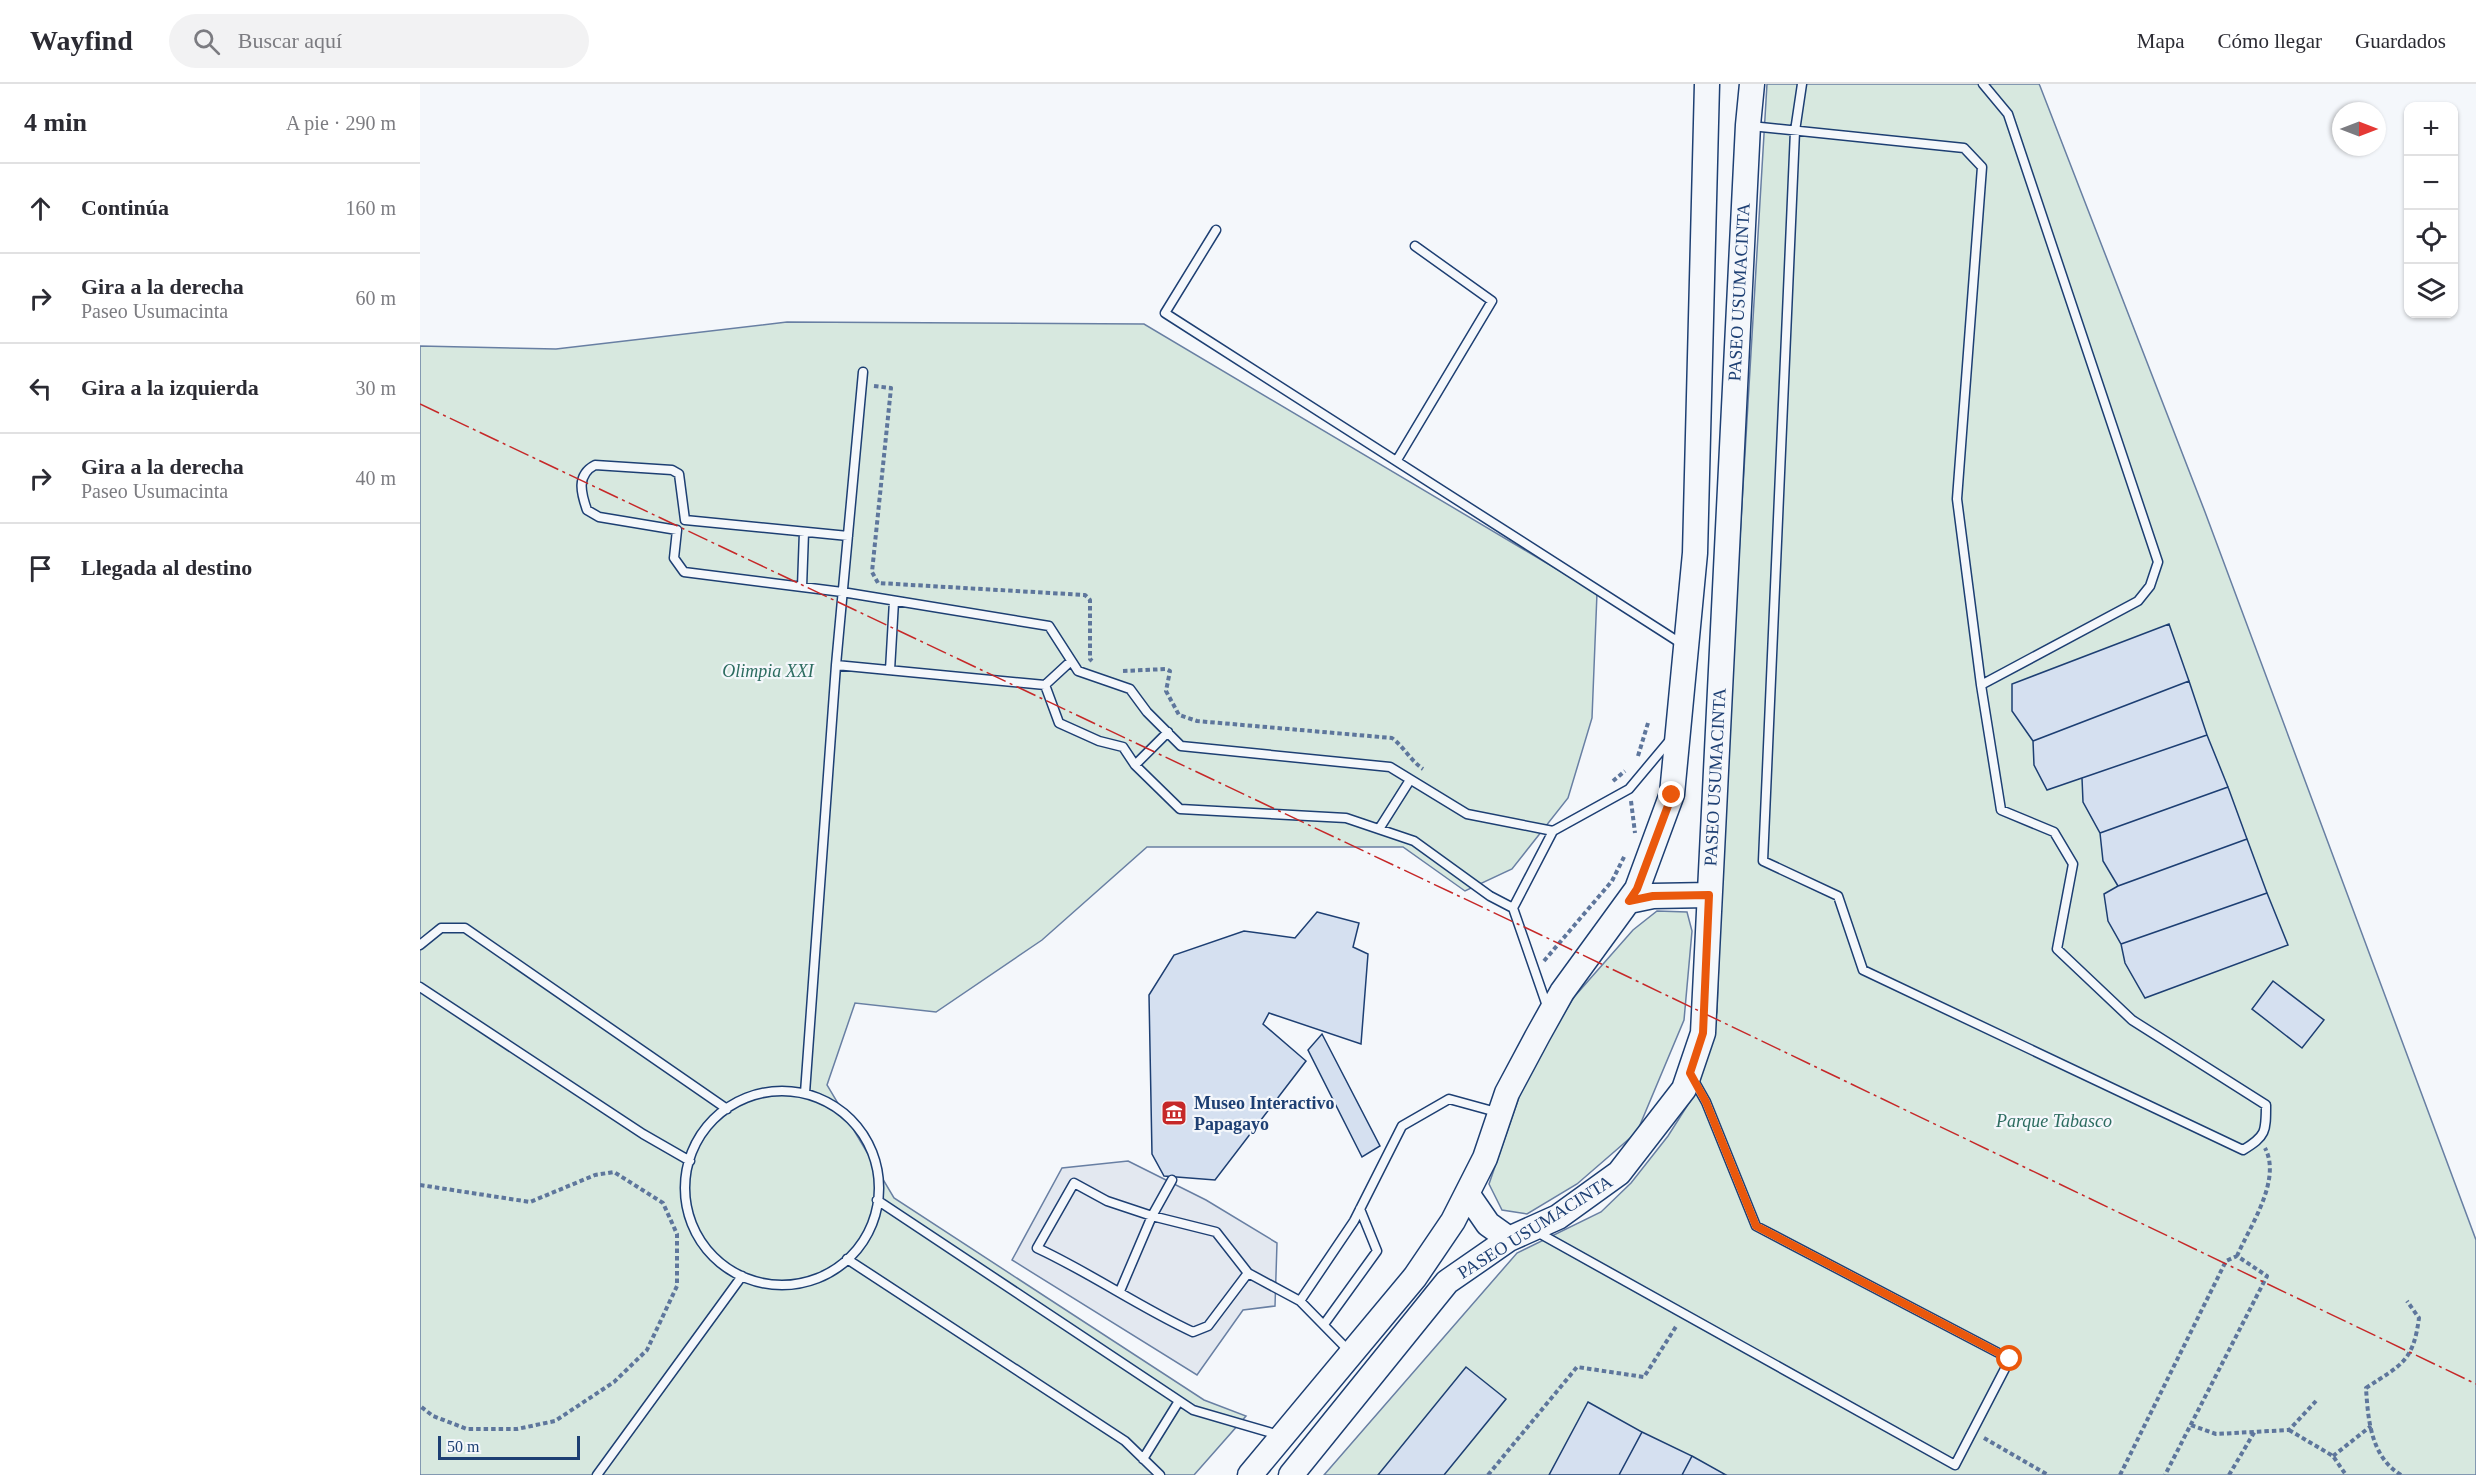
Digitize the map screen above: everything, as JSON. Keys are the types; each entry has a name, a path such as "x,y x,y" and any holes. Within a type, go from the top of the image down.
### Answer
{"main road":[{"name":"PASEO USUMACINTA","path":"1250,1475 1415,1277 1468,1195 1507,1093 1562,993 1637,889 1672,795 1695,553 1707,84"},
{"name":"PASEO USUMACINTA","path":"1291,1475 1447,1282 1509,1239 1557,1217 1619,1173 1684,1089 1690,1073 1703,1033 1748,125 1752,84"},
{"path":"1629,901 1653,896 1709,895"},
{"path":"1468,1195 1488,1224 1509,1239"}],"lane":[{"path":"1748,125 1795,131 1964,148 1982,167 1957,499 1981,685 2001,810 2054,832 2073,864 2057,949 2132,1020 2266,1105 2266,1128 2260,1139 2243,1150 1863,970 1838,896 1763,861 1795,131 1802,84"},
{"path":"1981,685 2138,601 2150,586 2158,562 2008,114 1983,84"},
{"path":"1216,230 1165,314 1686,646"},
{"path":"1397,460 1492,301 1415,246"},
{"path":"805,1094 836,665 863,372"},
{"path":"677,530 599,517 588,510 580,487 587,469 595,465 672,470 679,474 685,520 677,530 675,558 684,572 843,592 1049,626 1078,671 1130,689 1181,746 1389,767 1467,814 1553,831"},
{"path":"685,520 848,536"},
{"path":"802,586 804,532"},
{"path":"890,670 894,601"},
{"path":"836,665 1045,685 1071,661"},
{"path":"1045,685 1059,723 1099,741 1123,747 1135,765 1180,809 1347,818 1414,841 1490,896 1513,908 1550,1015"},
{"path":"1513,908 1553,831 1629,789 1678,730"},
{"path":"1135,765 1167,732"},
{"path":"1378,829 1410,780"},
{"path":"420,945 441,928 465,928 727,1109"},
{"path":"420,987 643,1134 690,1161"},
{"path":"1532,1229 1955,1465 2010,1359 1756,1226 1706,1102 1690,1073"},
{"path":"772,1091 805,1094 834,1106 857,1126 872,1154 879,1184 875,1215 862,1243 841,1266 813,1281 783,1286 752,1282 725,1267 701,1243 687,1213 685,1179 693,1147 712,1119 740,1100 772,1091"},
{"path":"1300,1301 1360,1209 1402,1126 1449,1100 1500,1113"},
{"path":"1120,1292 1152,1216 1172,1180"},
{"path":"1248,1273 1208,1326 1193,1332 1159,1316 1120,1292 1037,1248 1074,1183 1107,1201 1152,1216 1216,1232 1248,1273 1300,1301 1352,1354"},
{"path":"877,1200 1193,1410 1283,1436"},
{"path":"1324,1323 1377,1251 1360,1209"},
{"path":"847,1259 1125,1441 1160,1475"},
{"path":"597,1475 742,1276"},
{"path":"1143,1458 1179,1401"}],"path":[{"path":"863,384 891,388 872,572 878,583 1085,595 1090,600 1090,659 1098,666"},
{"path":"1119,671 1166,669 1170,671 1166,691 1179,715 1197,721 1392,738 1402,745 1408,758 1426,772"},
{"path":"1636,761 1648,723"},
{"path":"1606,787 1630,767"},
{"path":"1629,789 1636,834 1631,843"},
{"path":"1535,973 1612,881 1626,853"},
{"path":"2120,1475 2226,1261 2237,1256 2269,1183 2269,1157 2260,1139"},
{"path":"420,1185 530,1202 595,1174 614,1172 663,1203 677,1234 677,1286 646,1350 614,1382 555,1421 517,1429 467,1429 433,1416 420,1406"},
{"path":"2165,1475 2267,1276 2237,1256"},
{"path":"2401,1475 2379,1454 2371,1426 2366,1388 2409,1359 2416,1343 2419,1318 2407,1301"},
{"path":"1488,1475 1577,1367 1644,1377 1684,1314"},
{"path":"2289,1430 2316,1401"},
{"path":"2191,1425 2216,1434 2255,1430 2289,1430 2333,1456 2346,1475"},
{"path":"2333,1456 2371,1426"},
{"path":"2229,1475 2255,1430"},
{"path":"1973,1431 2048,1475"}],"green space":[{"name":"Parque Tabasco","path":"1767,84 2039,84 2205,512 2476,1240 2476,1475 1324,1475 1517,1253 1601,1212 1631,1183 1668,1136 1696,1092 1717,1012 1724,806"},
{"name":"Olimpia XXI","path":"787,322 1144,324 1597,593 1592,718 1568,798 1512,869 1465,891 1403,847 1147,847 1042,940 936,1012 855,1003 827,1085 894,1198 1204,1400 1246,1416 1194,1475 420,1475 420,346 556,349"},
{"path":"1657,911 1687,912 1692,931 1684,1020 1637,1132 1577,1184 1527,1214 1502,1210 1489,1184 1527,1074 1574,997 1633,930"}],"shaded area":[{"path":"1128,1161 1206,1200 1277,1243 1275,1306 1243,1310 1197,1375 1012,1260 1062,1168"}],"building":[{"path":"2169,624 2189,681 2033,741 2012,711 2012,684"},
{"path":"2189,681 2207,735 2047,790 2034,765 2033,741"},
{"path":"2207,735 2228,787 2100,833 2083,802 2082,778"},
{"path":"2228,787 2247,839 2118,886 2103,861 2100,833"},
{"path":"2247,839 2267,893 2121,944 2108,921 2104,894 2118,886"},
{"path":"2267,893 2288,945 2145,998 2125,963 2121,944"},
{"path":"1317,912 1359,923 1353,947 1368,954 1361,1044 1269,1013 1263,1024 1306,1061 1215,1180 1164,1176 1152,1154 1149,995 1174,955 1244,931 1295,938"},
{"path":"2273,981 2324,1020 2302,1048 2252,1009"},
{"path":"1322,1034 1380,1146 1362,1157 1308,1050"},
{"path":"1466,1367 1506,1399 1444,1475 1378,1475"},
{"path":"1588,1402 1642,1432 1619,1475 1549,1475"},
{"path":"1642,1432 1692,1456 1682,1475 1619,1475"},
{"path":"1692,1456 1726,1475 1682,1475"}],"power":[{"path":"420,404 1541,935 2476,1384"}],"place":[{"name":"Museo Interactivo Papagayo","path":"1174,1113"}],"route":[{"path":"1672,795 1637,889 1629,901 1653,896 1709,895 1703,1033 1690,1073 1706,1102 1756,1226 2010,1359"}]}
